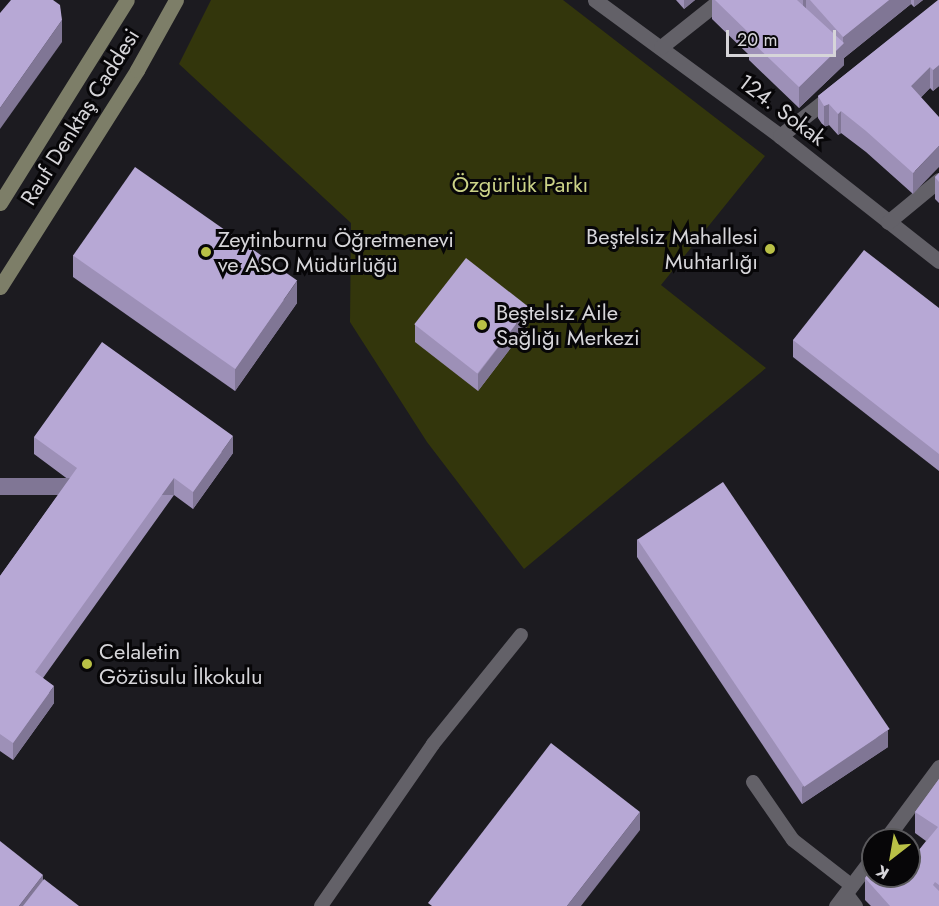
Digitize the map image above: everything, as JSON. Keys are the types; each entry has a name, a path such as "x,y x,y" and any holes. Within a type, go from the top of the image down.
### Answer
{"main road":[{"name":"Rauf Denktaş Caddesi","path":"0,203 127,0"},
{"name":"Rauf Denktaş Caddesi","path":"0,287 137,70 176,0"}],"street":[{"name":"124. Sokak","path":"595,0 780,136 939,261"},
{"path":"661,47 720,0"},
{"path":"780,136 846,84"},
{"path":"888,222 939,180"},
{"path":"894,828 939,767"},
{"path":"847,898 861,876"}],"lane":[{"path":"321,906 433,744 521,635"},
{"path":"753,782 793,840 847,898"}],"green space":[{"name":"Özgürlük Parkı","path":"211,0 563,0 765,156 661,285 766,368 524,569 427,442 350,322 351,223 179,64"}],"building":[{"path":"11,0 53,0 60,5 62,20 0,108 0,13"},
{"path":"715,0 797,0 844,43 799,87 749,39 753,37"},
{"path":"810,0 889,0 843,37"},
{"path":"938,0 939,65 933,70 930,67 911,86 939,117 939,146 913,173 841,111 838,114 829,104 824,106 818,96"},
{"path":"135,167 297,281 235,369 73,255"},
{"path":"864,250 939,308 939,454 793,340"},
{"path":"466,258 529,307 477,373 414,324"},
{"path":"102,342 233,436 193,492 174,478 35,672 54,686 13,743 0,734 0,576 77,468 34,437"},
{"path":"723,482 890,729 804,787 638,540"},
{"path":"551,743 640,812 567,906 432,906 428,903"},
{"path":"939,779 939,885 935,882 933,885 939,891 939,906 890,906 874,888 921,888 921,848 938,827 915,812"},
{"path":"0,841 43,875 19,906 0,906"},
{"path":"44,879 79,906 23,906"}],"place":[{"name":"Beştelsiz Mahallesi Muhtarlığı","path":"770,249"},
{"name":"Zeytinburnu Öğretmenevi ve ASO Müdürlüğü","path":"206,252"},
{"name":"Beştelsiz Aile Sağlığı Merkezi","path":"482,325"},
{"name":"Celaletin Gözüsulu İlkokulu","path":"87,664"}]}
